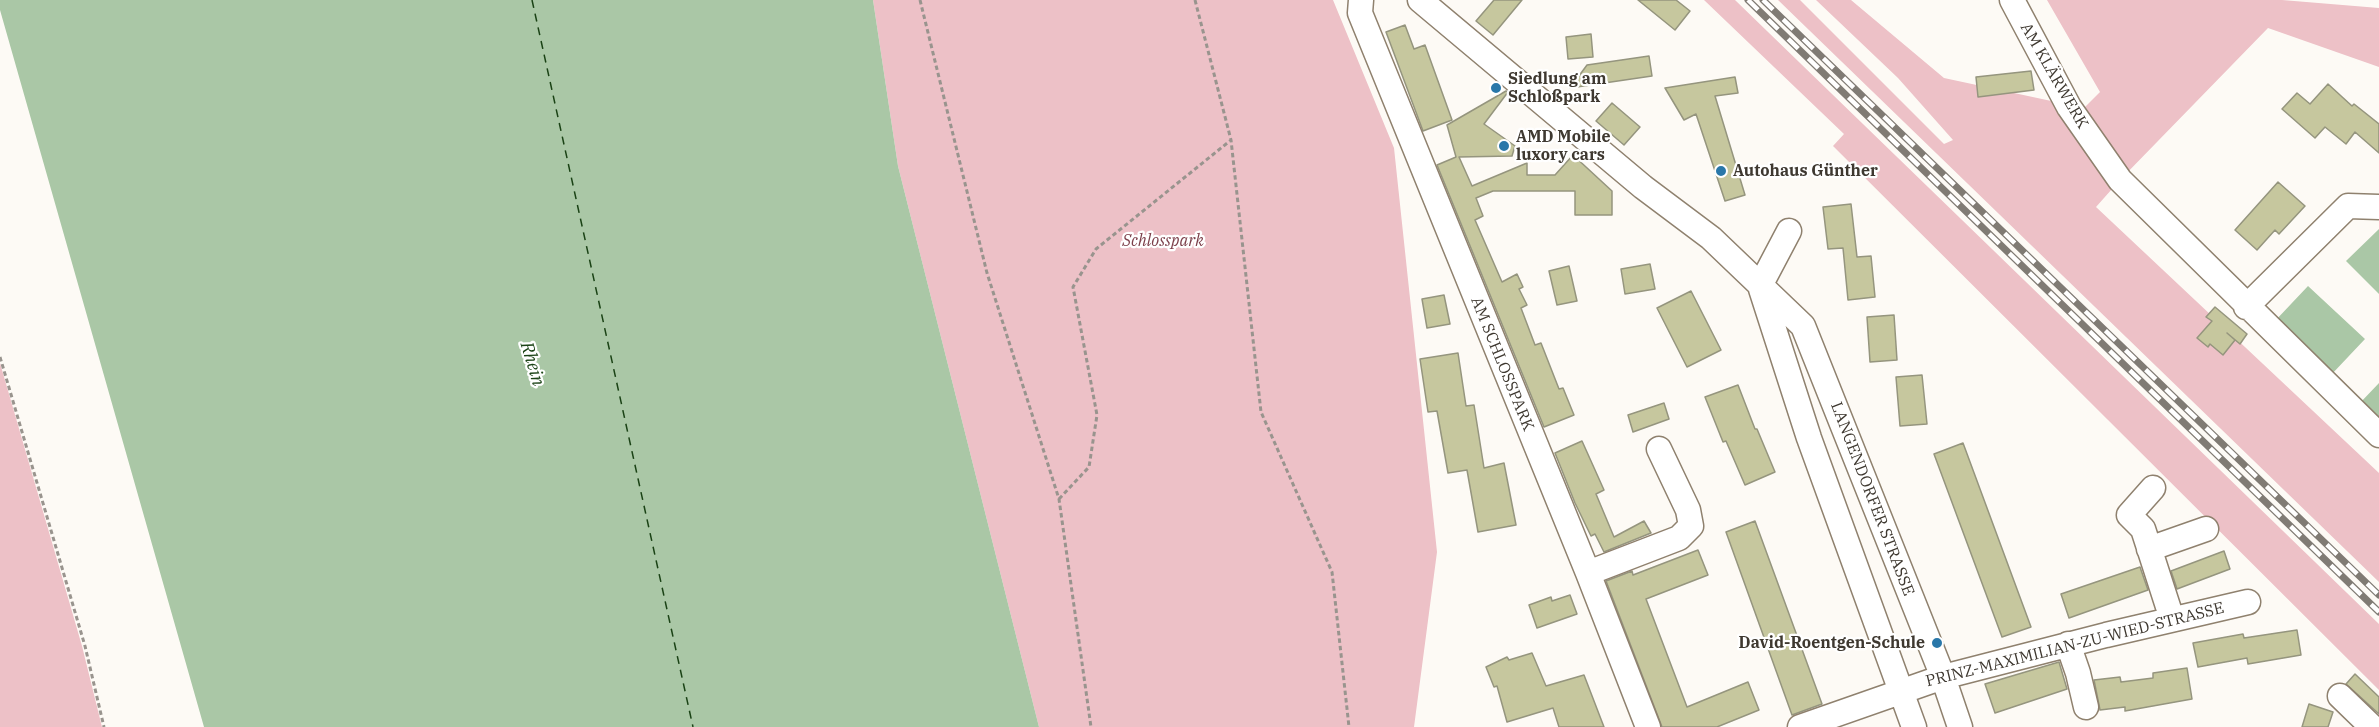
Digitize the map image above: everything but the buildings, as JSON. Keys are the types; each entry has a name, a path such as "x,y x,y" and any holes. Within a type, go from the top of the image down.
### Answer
{"street":[{"name":"AM SCHLOSSPARK","path":"1361,0 1360,13 1364,24 1588,573 1648,727"},
{"name":"LANGENDORFER STRASSE","path":"1420,0 1643,187 1711,238 1803,326 1943,677 1960,727"},
{"name":"AM KLÄRWERK","path":"2012,0 2069,107 2120,180 2246,307 2379,435"},
{"path":"2246,307 2348,206 2379,207"},
{"path":"1760,286 1789,231"},
{"name":"LANGENDORFER STRASSE","path":"1760,286 1809,438 1914,727"},
{"path":"1588,573 1678,538 1691,526 1688,510 1659,449"},
{"path":"2153,488 2129,515 2143,529 2172,619"},
{"path":"2149,549 2206,529"},
{"name":"PRINZ-MAXIMILIAN-ZU-WIED-STRASSE","path":"1800,727 1943,677 2068,644 2248,602"},
{"path":"2068,644 2086,707"},
{"path":"2340,696 2372,727"}],"path":[{"path":"920,0 987,273 1059,499 1091,727"},
{"path":"1195,0 1231,140 1261,412 1332,572 1349,727"},
{"path":"1059,499 1089,467 1097,415 1073,287 1096,249 1231,140"},
{"path":"0,357 85,646 104,727"}],"green space":[{"name":"Schlosspark","path":"873,0 1333,0 1394,148 1437,552 1414,727 1039,727 898,166"},
{"path":"1704,0 1735,0 2379,624 2379,690 1833,146 1844,134"},
{"path":"1778,0 1800,0 1944,144 1953,140 1898,78 1816,0 1851,0 1944,78 2084,108 2100,92 2047,0 2282,0 2379,8 2379,67 2268,28 2096,207 2379,473 2379,582"},
{"path":"0,363 82,646 102,727 0,727"}],"water":[{"name":"Rhein","path":"0,0 873,0 898,166 1039,727 204,727 0,10"},
{"path":"2379,229 2379,294 2346,261"},
{"path":"2308,286 2365,339 2331,375 2274,322"},
{"path":"2379,383 2379,423 2359,404"}],"ferry route":[{"path":"532,0 693,727"}],"railway":[{"path":"1748,0 2379,612"},
{"path":"1763,0 2379,595"}],"place":[{"name":"Siedlung am Schloßpark","path":"1496,88"},
{"name":"AMD Mobile luxory cars","path":"1504,146"},
{"name":"Autohaus Günther","path":"1721,171"},
{"name":"David-Roentgen-Schule","path":"1937,643"}]}
